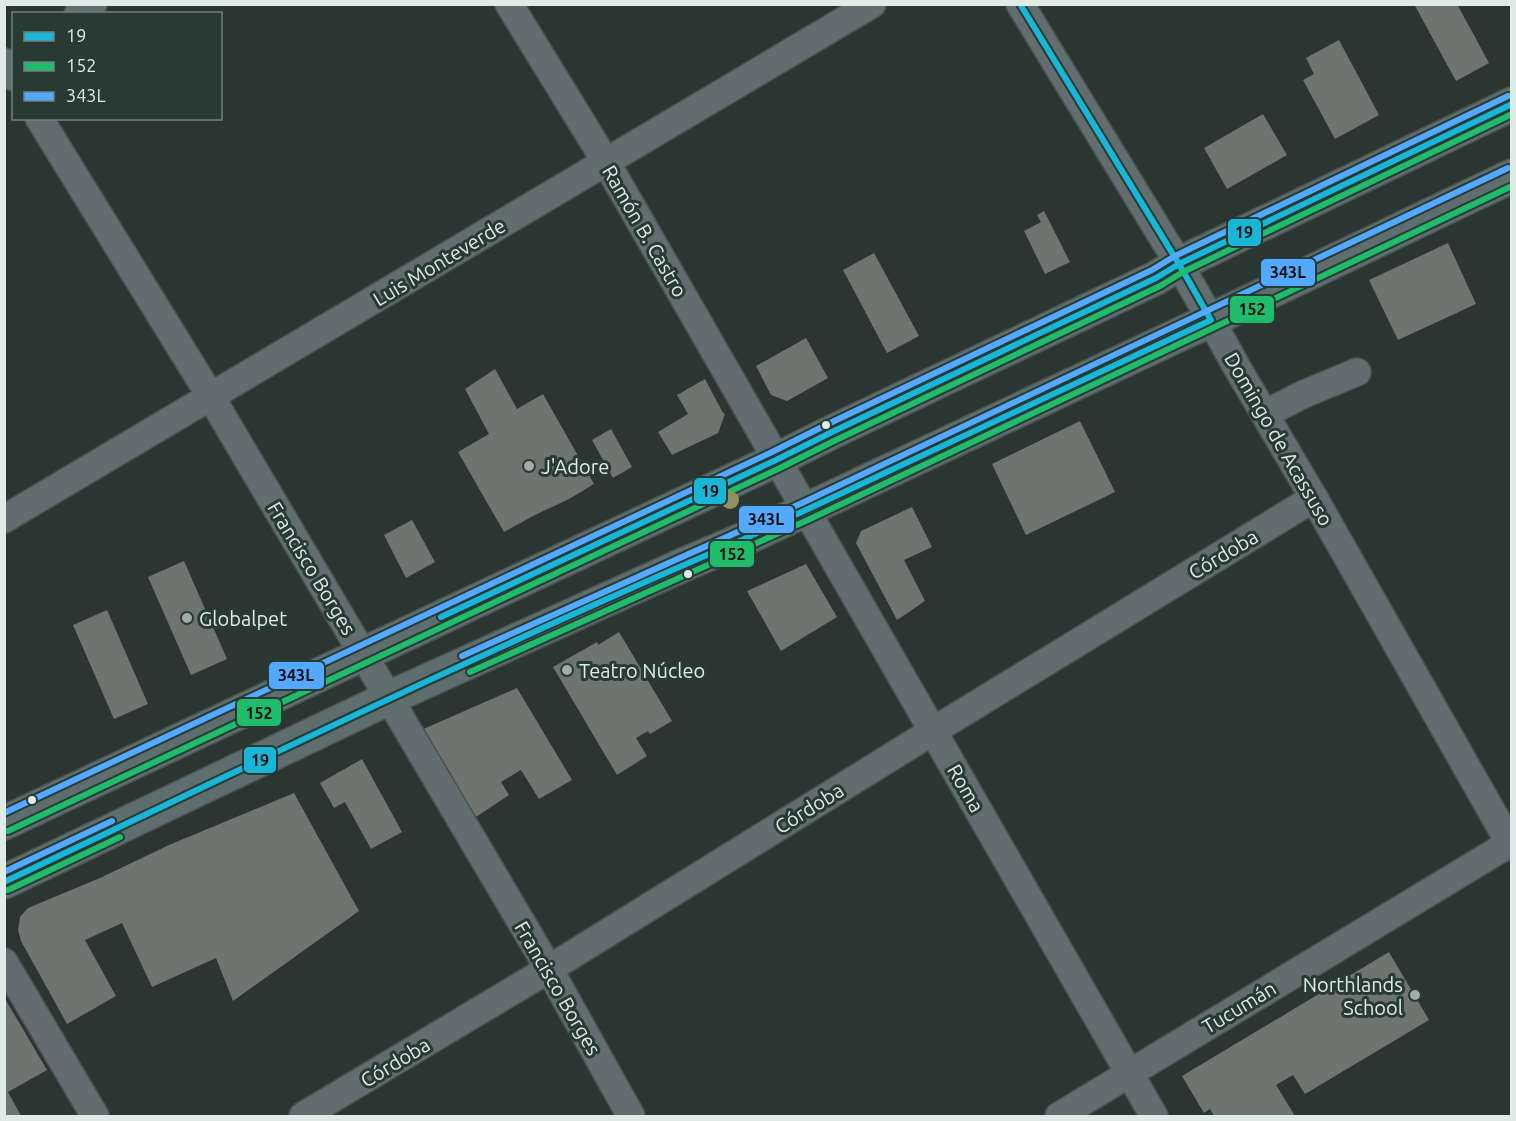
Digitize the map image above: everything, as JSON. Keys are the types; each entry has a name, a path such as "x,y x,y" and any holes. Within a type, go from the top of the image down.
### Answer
{"main road":[{"path":"4,822 776,460 1512,104"},
{"path":"4,882 389,698 806,510 1212,320 1512,176"}],"street":[{"name":"Ramón B. Castro","path":"509,4 606,162 776,460"},
{"name":"Luis Monteverde","path":"4,519 872,4"},
{"name":"Domingo de Acassuso","path":"1020,4 1212,320 1235,364 1511,844"},
{"name":"Francisco Borges","path":"40,120 212,397 549,969 631,1116"},
{"path":"1265,414 1304,394 1357,372"},
{"name":"Roma","path":"776,460 1154,1116"},
{"name":"Córdoba","path":"303,1116 549,969 1314,498"},
{"name":"Tucumán","path":"1059,1116 1511,844"},
{"path":"4,962 95,1116"}],"building":[{"path":"1414,4 1457,4 1489,63 1456,81"},
{"path":"1339,40 1379,115 1335,139 1303,80 1314,74 1306,58"},
{"path":"1263,114 1287,155 1227,189 1204,148"},
{"path":"1044,211 1070,262 1045,274 1024,231 1041,222 1037,215"},
{"path":"1448,243 1476,304 1398,340 1369,280"},
{"path":"874,253 919,336 887,353 843,270"},
{"path":"806,338 828,378 787,401 771,395 756,366"},
{"path":"495,369 517,409 543,394 594,484 504,532 458,452 489,434 465,389"},
{"path":"705,379 725,414 718,433 672,455 658,432 688,414 677,395"},
{"path":"1080,421 1115,492 1026,535 992,464"},
{"path":"611,429 632,467 613,478 592,440"},
{"path":"912,507 932,547 904,560 925,601 897,620 856,543 861,531"},
{"path":"412,520 435,562 406,578 384,535"},
{"name":"Globalpet","path":"184,561 227,659 191,675 148,577"},
{"path":"806,564 837,617 781,651 747,591"},
{"path":"107,610 148,704 114,719 73,625"},
{"path":"619,632 672,721 650,734 648,731 636,738 647,756 617,775 553,667"},
{"path":"517,688 572,780 539,799 521,770 501,782 509,795 473,819 419,731"},
{"path":"362,759 402,832 371,849 345,802 334,808 320,783"},
{"path":"294,793 359,911 233,1001 216,958 152,987 122,923 85,940 116,996 67,1024 21,941 18,930 20,917 28,908 100,878 169,845"},
{"path":"1389,952 1429,1020 1305,1094 1293,1075 1276,1085 1295,1116 1214,1116 1210,1109 1204,1113 1182,1076"},
{"path":"4,997 47,1070 8,1092 21,1116 4,1116"}],"transit line":[{"name":"19","path":"4,882 280,750 744,539 1211,320 1020,4"},
{"name":"343L","path":"4,813 772,452 1508,96"},
{"name":"19","path":"441,617 1156,278 1179,264 1512,104"},
{"name":"152","path":"8,831 780,468 1512,114"},
{"name":"343L","path":"462,656 802,503 1508,168"},
{"name":"152","path":"470,672 810,519 1512,186"},
{"name":"343L","path":"4,872 112,821"},
{"name":"152","path":"8,890 120,837"}],"place":[{"name":"J'Adore","path":"529,466"},
{"name":"Globalpet","path":"187,618"},
{"name":"Teatro Núcleo","path":"567,670"},
{"name":"Northlands School","path":"1415,995"}]}
